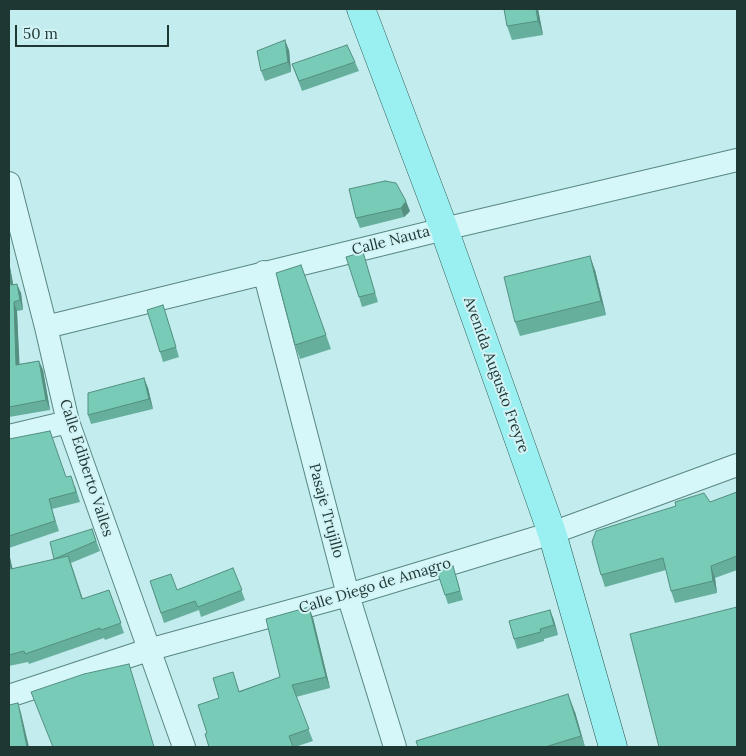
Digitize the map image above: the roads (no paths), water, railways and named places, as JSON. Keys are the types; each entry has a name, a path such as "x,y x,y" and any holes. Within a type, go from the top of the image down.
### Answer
{"main road":[{"name":"Avenida Augusto Freyre","path":"362,9 444,228 552,532 613,747"}],"street":[{"name":"Calle Nauta","path":"46,327 444,228 737,160"},
{"name":"Calle Ediberto Valles","path":"9,183 68,422 184,747"},
{"name":"Pasaje Trujillo","path":"264,272 348,595 395,747"},
{"path":"9,436 68,422"},
{"name":"Calle Diego de Amagro","path":"9,696 148,650 348,595 552,532 737,465"}]}
